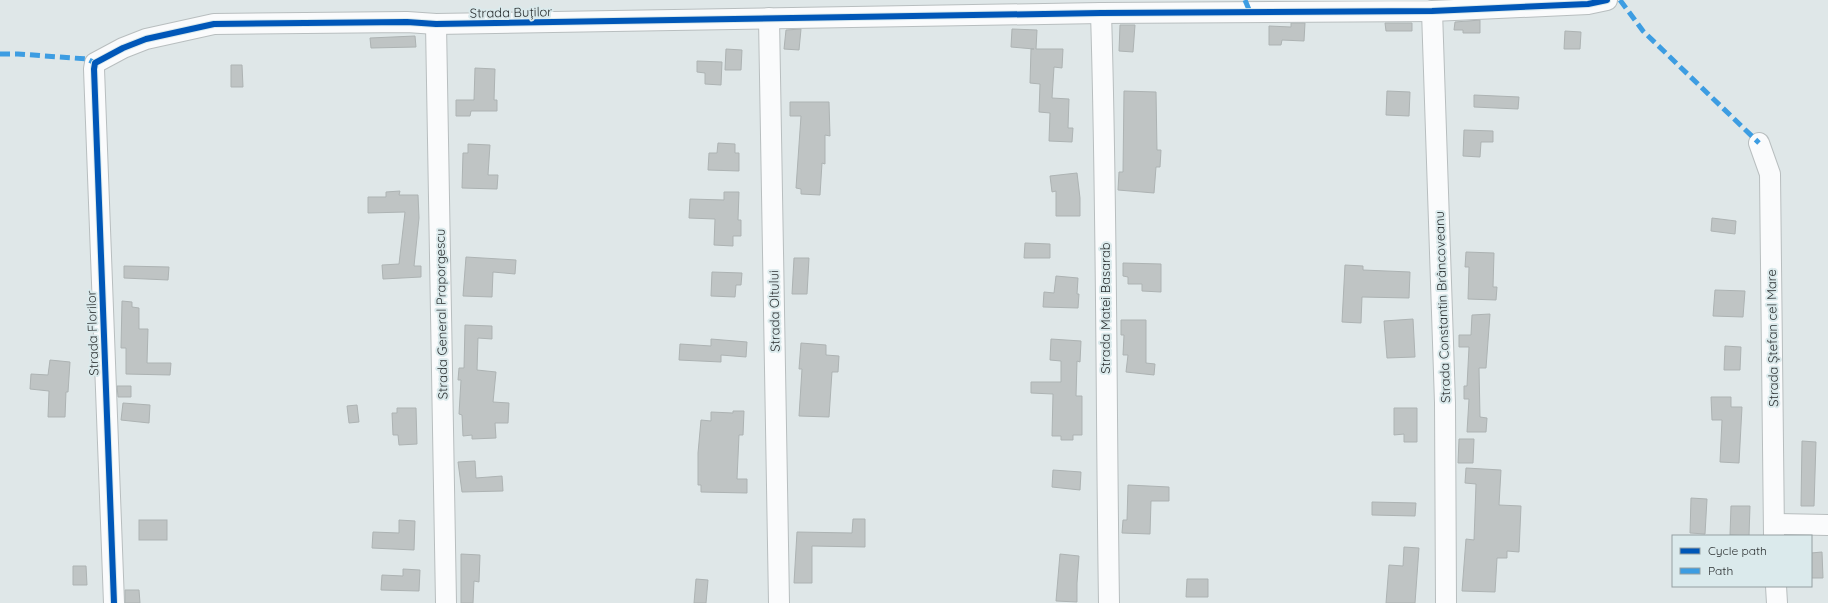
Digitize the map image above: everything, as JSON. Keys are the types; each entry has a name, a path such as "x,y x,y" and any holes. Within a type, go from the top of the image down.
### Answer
{"street":[{"name":"Strada Buților","path":"95,62 122,48 146,39 214,24 407,22 436,24 1101,13 1432,11 1588,4 1607,0"},
{"name":"Strada Constantin Brâncoveanu","path":"1432,11 1445,403 1446,603"},
{"name":"Strada Matei Basarab","path":"1101,13 1104,120 1105,372 1109,603"},
{"name":"Strada Oltului","path":"769,18 779,603"},
{"name":"Strada General Praporgescu","path":"436,24 446,603"},
{"name":"Strada Florilor","path":"95,62 97,172 114,603"},
{"name":"Strada Ștefan cel Mare","path":"1758,143 1770,174 1774,530"},
{"path":"1774,530 1828,525"},
{"path":"1776,587 1776,603"}],"building":[{"path":"1480,20 1480,33 1463,33 1463,30 1454,30 1455,22"},
{"path":"1291,23 1305,23 1304,41 1282,40 1281,45 1269,45 1269,26 1291,27"},
{"path":"1385,23 1412,23 1412,31 1386,31"},
{"path":"1120,25 1135,25 1133,52 1119,51"},
{"path":"801,29 799,50 784,49 786,30"},
{"path":"1012,29 1037,30 1036,49 1063,49 1062,68 1054,67 1052,98 1069,99 1068,128 1073,128 1072,142 1049,141 1050,113 1039,112 1040,84 1030,83 1031,49 1034,49 1011,47"},
{"path":"1565,31 1581,32 1580,49 1564,49"},
{"path":"415,36 416,47 371,48 370,38"},
{"path":"726,49 742,50 741,70 725,70"},
{"path":"697,61 722,62 721,85 705,84 705,73 697,72"},
{"path":"231,65 242,65 243,87 231,87"},
{"path":"475,68 495,69 494,100 497,100 497,111 471,111 470,116 456,116 456,100 474,100"},
{"path":"1124,91 1156,92 1157,150 1161,150 1160,167 1156,167 1154,193 1118,190 1119,172 1123,172"},
{"path":"1387,91 1410,92 1409,116 1386,115"},
{"path":"1474,95 1519,97 1518,109 1474,107"},
{"path":"790,102 829,102 830,136 825,135 825,164 822,163 820,195 801,194 801,189 796,188 801,116 790,116"},
{"path":"1464,130 1493,131 1493,142 1481,142 1480,157 1463,156"},
{"path":"718,143 735,144 735,153 739,153 739,171 708,170 709,153 717,153"},
{"path":"468,144 490,145 488,175 498,175 497,189 462,188 463,153 468,153"},
{"path":"1077,173 1080,198 1080,216 1056,216 1056,191 1052,192 1050,176"},
{"path":"400,191 399,195 418,195 419,218 414,266 421,266 421,277 383,279 382,265 399,264 405,212 368,213 368,197 386,197 386,192"},
{"path":"724,192 739,192 738,220 741,220 741,236 733,236 733,246 714,245 715,219 689,218 690,199 724,200"},
{"path":"1712,218 1736,221 1735,234 1711,231"},
{"path":"1025,243 1050,244 1050,258 1024,258"},
{"path":"1466,252 1494,253 1493,287 1497,287 1496,300 1468,299 1469,267 1465,267"},
{"path":"466,257 516,260 515,274 493,272 492,297 463,296"},
{"path":"794,258 809,258 807,294 792,294"},
{"path":"1123,263 1161,264 1161,292 1142,291 1142,284 1128,284 1128,277 1123,276"},
{"path":"1345,265 1363,266 1363,270 1410,272 1409,298 1362,297 1361,323 1342,322"},
{"path":"124,266 169,267 168,280 124,278"},
{"path":"712,272 742,273 741,285 736,285 735,297 711,296"},
{"path":"1056,276 1078,278 1078,308 1043,307 1044,292 1054,293"},
{"path":"1715,290 1745,291 1743,317 1713,316"},
{"path":"122,301 132,302 132,307 139,308 139,329 148,329 147,363 171,363 170,375 126,374 126,348 121,348"},
{"path":"1490,314 1486,368 1479,368 1480,417 1487,418 1486,432 1467,432 1469,399 1464,399 1464,386 1467,386 1469,347 1459,347 1459,335 1471,335 1472,315"},
{"path":"1413,319 1415,357 1387,358 1384,321"},
{"path":"1121,320 1146,320 1146,363 1155,364 1154,375 1126,372 1128,355 1123,355 1124,335 1121,335"},
{"path":"465,325 492,326 492,339 478,338 477,370 496,372 493,402 509,403 508,423 495,423 496,438 472,439 472,435 463,436 462,415 459,414 461,380 458,380 459,368 464,368"},
{"path":"711,339 747,342 746,357 721,355 721,362 679,360 680,344 711,346"},
{"path":"1051,339 1081,341 1080,362 1077,361 1076,396 1082,396 1082,435 1073,435 1073,440 1061,440 1061,436 1052,436 1053,394 1031,393 1031,382 1061,382 1061,361 1050,360"},
{"path":"801,343 826,345 826,355 839,356 838,372 832,372 829,417 799,416 802,369 799,369"},
{"path":"1725,346 1741,347 1740,370 1724,370"},
{"path":"50,360 70,362 68,392 66,392 65,417 48,417 49,391 30,389 31,374 48,375"},
{"path":"117,386 131,386 131,397 118,397"},
{"path":"1711,397 1731,397 1731,407 1742,407 1739,463 1720,462 1722,420 1712,420"},
{"path":"123,403 150,405 149,423 121,420"},
{"path":"357,405 359,422 349,423 347,406"},
{"path":"397,408 416,408 417,444 399,445 398,435 393,435 392,413 397,413"},
{"path":"1394,408 1417,408 1417,442 1404,442 1404,434 1394,435"},
{"path":"733,411 744,411 743,435 739,435 737,479 747,479 747,493 701,492 701,485 698,485 698,453 701,420 711,421 711,412 733,413"},
{"path":"1459,439 1474,439 1473,463 1458,463"},
{"path":"1802,441 1816,442 1814,506 1801,506"},
{"path":"475,461 476,478 502,476 503,491 462,492 458,462"},
{"path":"1466,468 1501,470 1499,505 1521,506 1519,552 1507,551 1507,558 1497,558 1495,592 1462,591 1466,539 1474,540 1476,484 1465,483"},
{"path":"1053,470 1081,472 1080,490 1052,487"},
{"path":"1128,485 1169,487 1169,501 1151,501 1150,534 1122,533 1123,520 1127,520"},
{"path":"1691,498 1707,499 1705,534 1690,533"},
{"path":"1372,502 1416,503 1415,516 1372,515"},
{"path":"1731,506 1750,506 1749,535 1730,535"},
{"path":"853,519 865,519 865,547 812,546 812,583 794,583 797,532 852,533"},
{"path":"139,520 167,520 167,540 139,540"},
{"path":"399,520 415,521 414,550 372,548 373,532 399,533"},
{"path":"1404,547 1419,548 1415,603 1386,603 1389,565 1403,566"},
{"path":"1822,552 1823,578 1812,578 1812,553"},
{"path":"461,554 480,555 479,582 474,581 473,603 461,603"},
{"path":"1060,554 1079,556 1077,602 1056,601"},
{"path":"73,566 86,566 87,585 73,585"},
{"path":"403,569 420,570 419,591 381,590 382,575 403,576"},
{"path":"696,579 708,580 706,603 694,603"},
{"path":"1187,579 1208,579 1208,597 1186,597"},
{"path":"125,590 139,590 140,603 125,603"}],"marked path":[{"path":"1245,0 1250,12"},
{"path":"1620,0 1643,31 1759,143"},
{"path":"0,54 87,59 95,63"}],"cycle path":[{"path":"114,603 94,69 95,63 123,48 146,39 214,24 407,22 436,24 1101,13 1432,11 1588,4 1607,0"}]}
